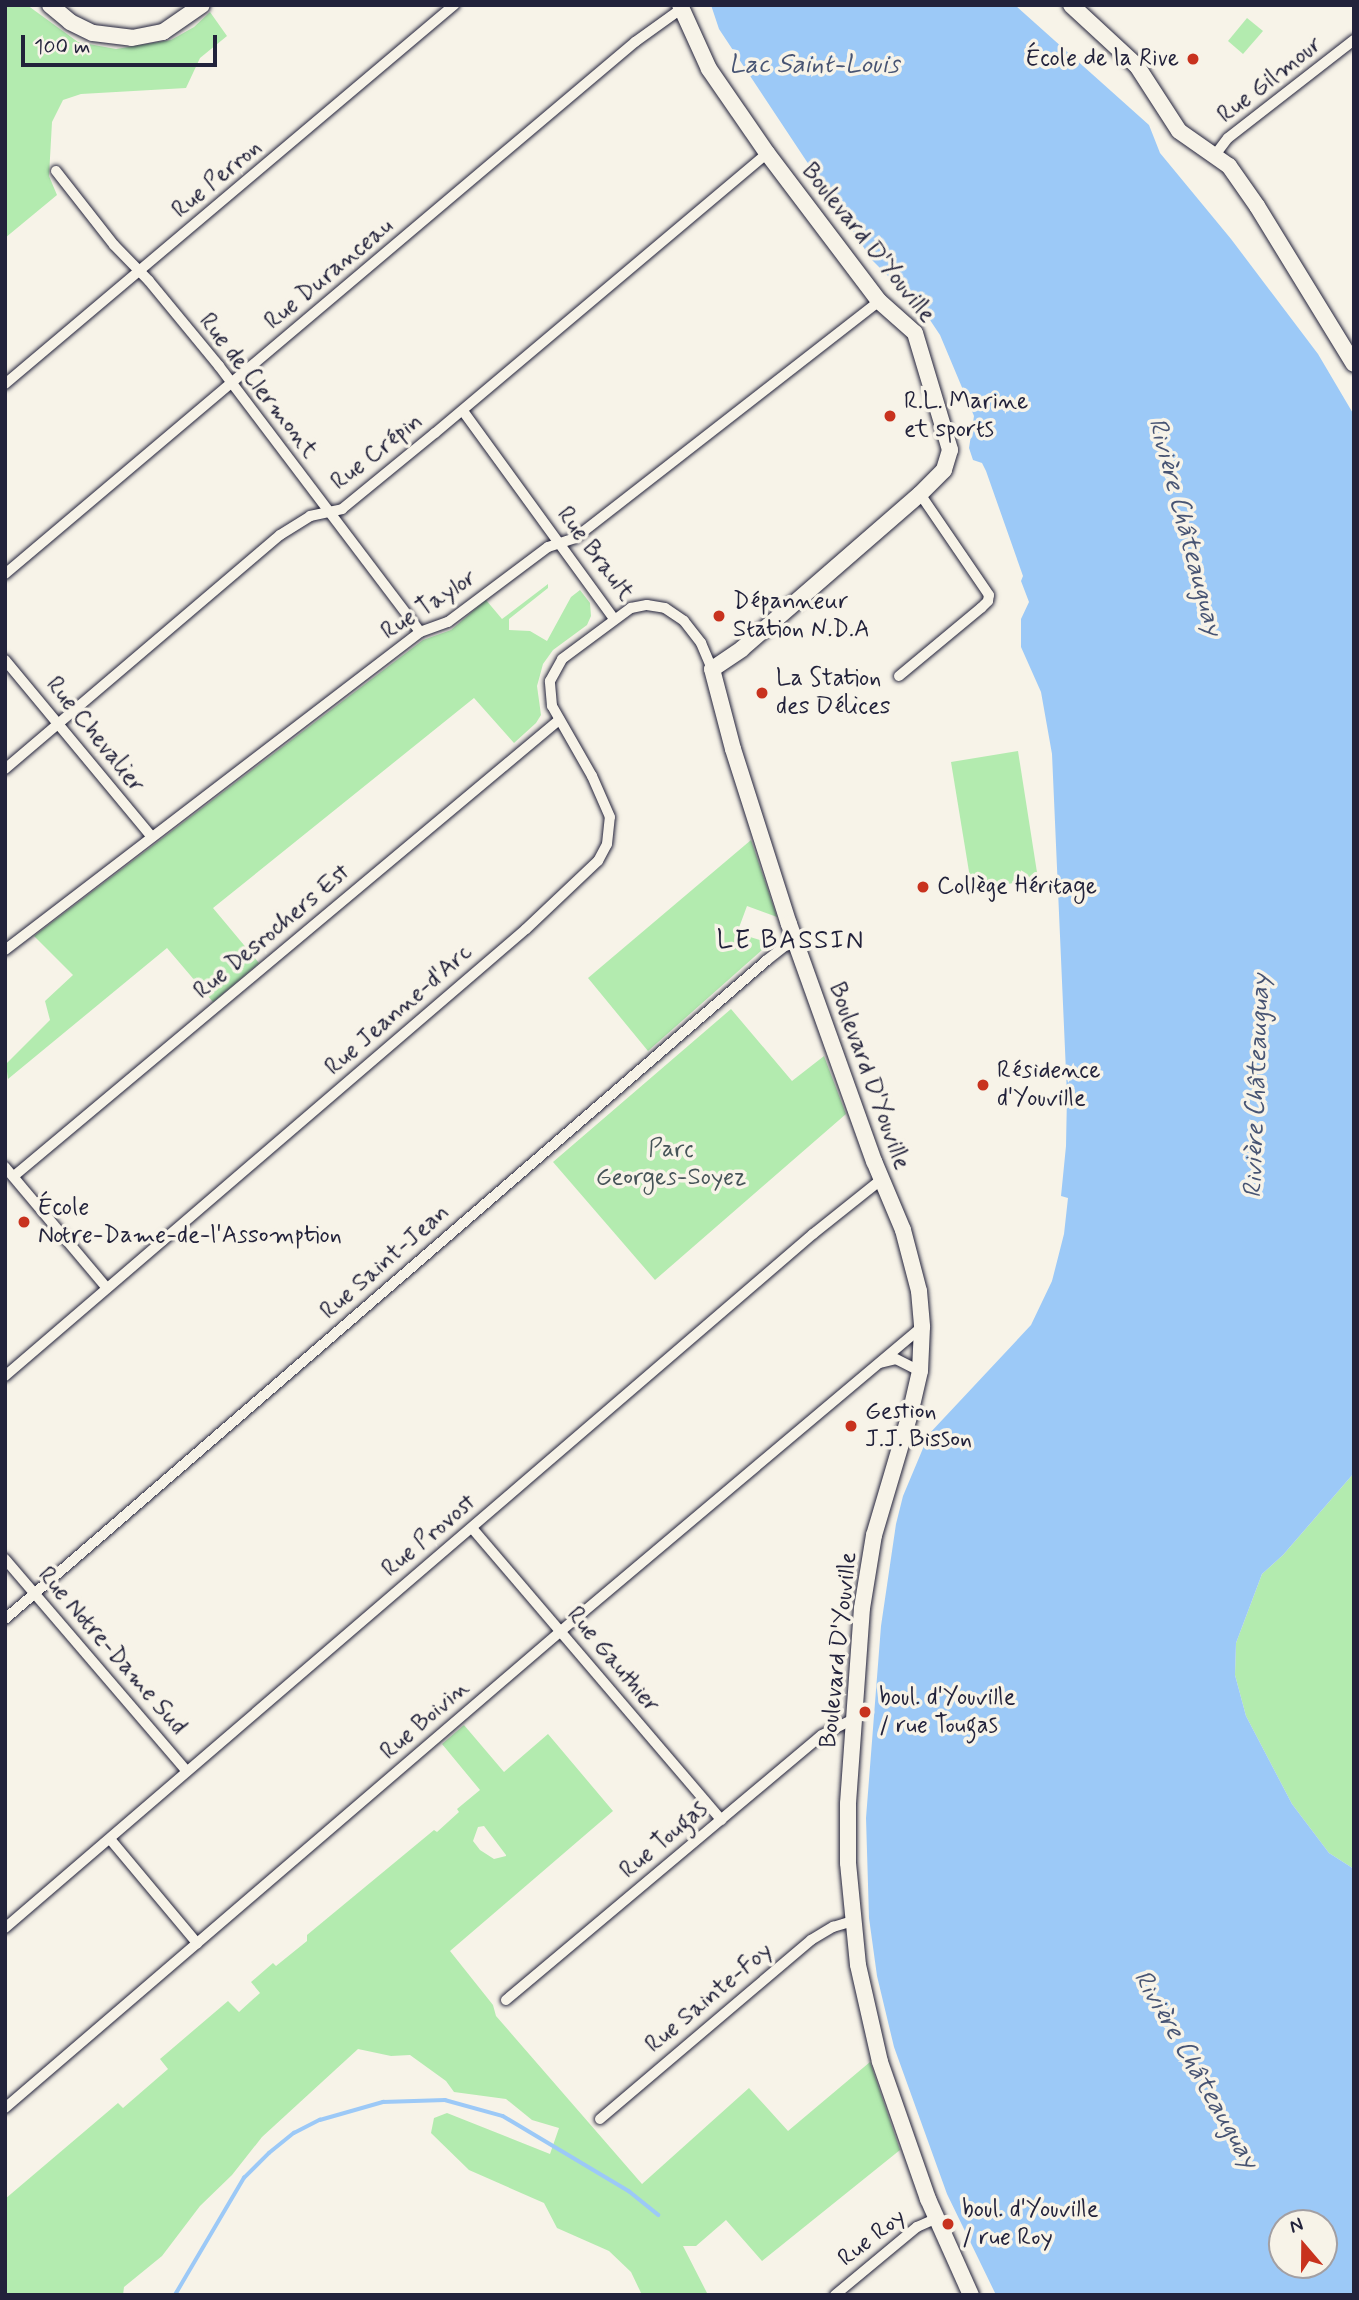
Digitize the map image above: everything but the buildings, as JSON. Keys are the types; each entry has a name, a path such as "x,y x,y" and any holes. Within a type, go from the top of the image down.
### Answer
{"street":[{"path":"50,5 70,22 93,33 132,38 163,32 202,5"},
{"name":"Rue Perron","path":"5,384 454,5"},
{"path":"1071,5 1118,45 1137,66 1179,131 1229,166 1257,205 1354,364"},
{"name":"Boulevard D'Youville","path":"680,7 709,69 767,153 879,301 915,333 950,453 947,465 920,494 736,653 712,669 737,761 796,943 911,1255 922,1327 920,1371 874,1535 862,1608 848,1826 853,1921 862,1985 880,2062 937,2218 971,2295"},
{"name":"Rue Duranceau","path":"5,575 635,42 680,7"},
{"name":"Rue Gilmour","path":"1215,155 1228,138 1354,40"},
{"name":"Rue Crépin","path":"5,769 280,536 310,516 341,509 463,411 767,153"},
{"name":"Rue de Clermont","path":"56,171 231,384 421,632"},
{"name":"Rue Taylor","path":"5,950 421,632 448,622 548,547 561,545 575,538 879,301"},
{"name":"Rue Brault","path":"463,411 614,619 640,606 665,608 693,631 712,669"},
{"path":"899,676 988,601 989,595 920,494"},
{"name":"Rue Jeanne-d'Arc","path":"5,1376 526,929 592,869 607,844 610,817 592,776 559,720 550,698 553,670 570,651 614,619"},
{"name":"Rue Chevalier","path":"5,660 152,838"},
{"name":"Rue Desrochers Est","path":"14,1177 559,720"},
{"name":"Rue Saint-Jean","path":"5,1619 761,965 785,946 796,943"},
{"path":"5,1167 107,1288"},
{"name":"Rue Provost","path":"5,1928 822,1226 882,1179"},
{"name":"Rue Boivin","path":"5,2108 561,1631 922,1327"},
{"path":"874,1366 896,1360 920,1371"},
{"name":"Rue Gauthier","path":"472,1528 721,1820"},
{"name":"Rue Notre-Dame Sud","path":"5,1559 187,1771"},
{"name":"Rue Tougas","path":"506,2000 822,1735 853,1719"},
{"path":"110,1839 197,1943"},
{"name":"Rue Sainte-Foy","path":"600,2119 811,1940 833,1927 853,1921"},
{"name":"Rue Roy","path":"835,2295 917,2227 937,2218"}],"green space":[{"path":"5,5 27,5 78,42 116,49 171,40 194,27 210,12 227,36 200,58 186,88 81,94 63,100 52,122 49,176 57,195 5,238"},
{"path":"1247,18 1263,31 1243,54 1228,41"},
{"path":"548,584 548,588 509,619 509,630 530,631 547,641 571,597 580,590 590,603 591,616 587,625 553,650 543,664 537,686 541,715 536,723 514,743 474,698 213,908 259,963 213,1002 167,948 8,1079 6,1064 50,1020 45,1001 73,975 34,936 423,640 451,630 486,600 502,619"},
{"path":"1018,751 1038,879 972,890 951,762"},
{"path":"751,840 777,917 747,906 737,933 770,943 648,1051 588,978"},
{"name":"Parc Georges-Soyez","path":"731,1009 792,1081 824,1056 846,1114 655,1280 553,1162"},
{"path":"1354,1473 1354,1869 1329,1853 1292,1804 1246,1716 1235,1675 1236,1643 1262,1574 1283,1555"},
{"path":"464,1725 504,1772 548,1734 613,1811 450,1951 493,2005 496,2016 642,2184 749,2088 788,2131 870,2062 900,2150 762,2261 726,2220 696,2246 683,2246 707,2293 705,2295 642,2295 631,2272 609,2251 557,2228 544,2203 469,2170 431,2133 434,2118 447,2113 550,2154 559,2128 532,2120 506,2099 454,2092 446,2081 410,2055 391,2056 358,2049 262,2137 232,2175 200,2206 162,2256 124,2287 123,2295 5,2295 5,2199 118,2103 123,2108 168,2069 160,2059 228,2001 239,2012 260,1993 251,1982 273,1963 276,1966 307,1941 307,1935 459,1812 457,1809 480,1790 442,1744","holes":["484,1826 506,1855 494,1859 480,1850 473,1841 478,1827"]}],"water":[{"path":"711,5 1015,5 1149,125 1160,153 1231,239 1318,354 1354,415 1354,1473 1283,1555 1262,1574 1236,1643 1235,1675 1246,1716 1292,1804 1329,1853 1354,1869 1354,2295 996,2295 947,2194 894,2047 877,1976 869,1918 866,1818 881,1626 896,1524 903,1496 929,1434 1031,1325 1052,1281 1064,1234 1068,1198 1061,1196 1067,1095 1052,754 1041,692 1021,647 1021,619 1029,602 1021,581 1023,576 986,471 982,463 973,460 969,448 974,416 940,335 926,314 872,260 719,29"}],"waterway":[{"path":"175,2295 244,2178 269,2153 294,2133 320,2120 383,2102 445,2100 503,2116 629,2191 659,2215"}],"place":[{"name":"École de la Rive","path":"1193,59"},
{"name":"R.L. Marine et sports","path":"890,416"},
{"name":"Dépanneur Station N.D.A","path":"719,616"},
{"name":"La Station des Délices","path":"762,693"},
{"name":"Collège Héritage","path":"923,887"},
{"name":"Résidence d'Youville","path":"983,1085"},
{"name":"École Notre-Dame-de-l'Assomption","path":"24,1222"},
{"name":"Gestion J.J. Bisson","path":"851,1426"},
{"name":"boul. d'Youville / rue Tougas","path":"865,1712"},
{"name":"boul. d'Youville / rue Roy","path":"948,2224"}],"district":[{"name":"LE BASSIN","path":"791,942"}],"water label":[{"name":"Lac Saint-Louis","path":"814,66"},
{"name":"Rivière Châteauguay","path":"1184,527"},
{"name":"Rivière Châteauguay","path":"1258,1086"},
{"name":"Rivière Châteauguay","path":"1195,2070"}]}
